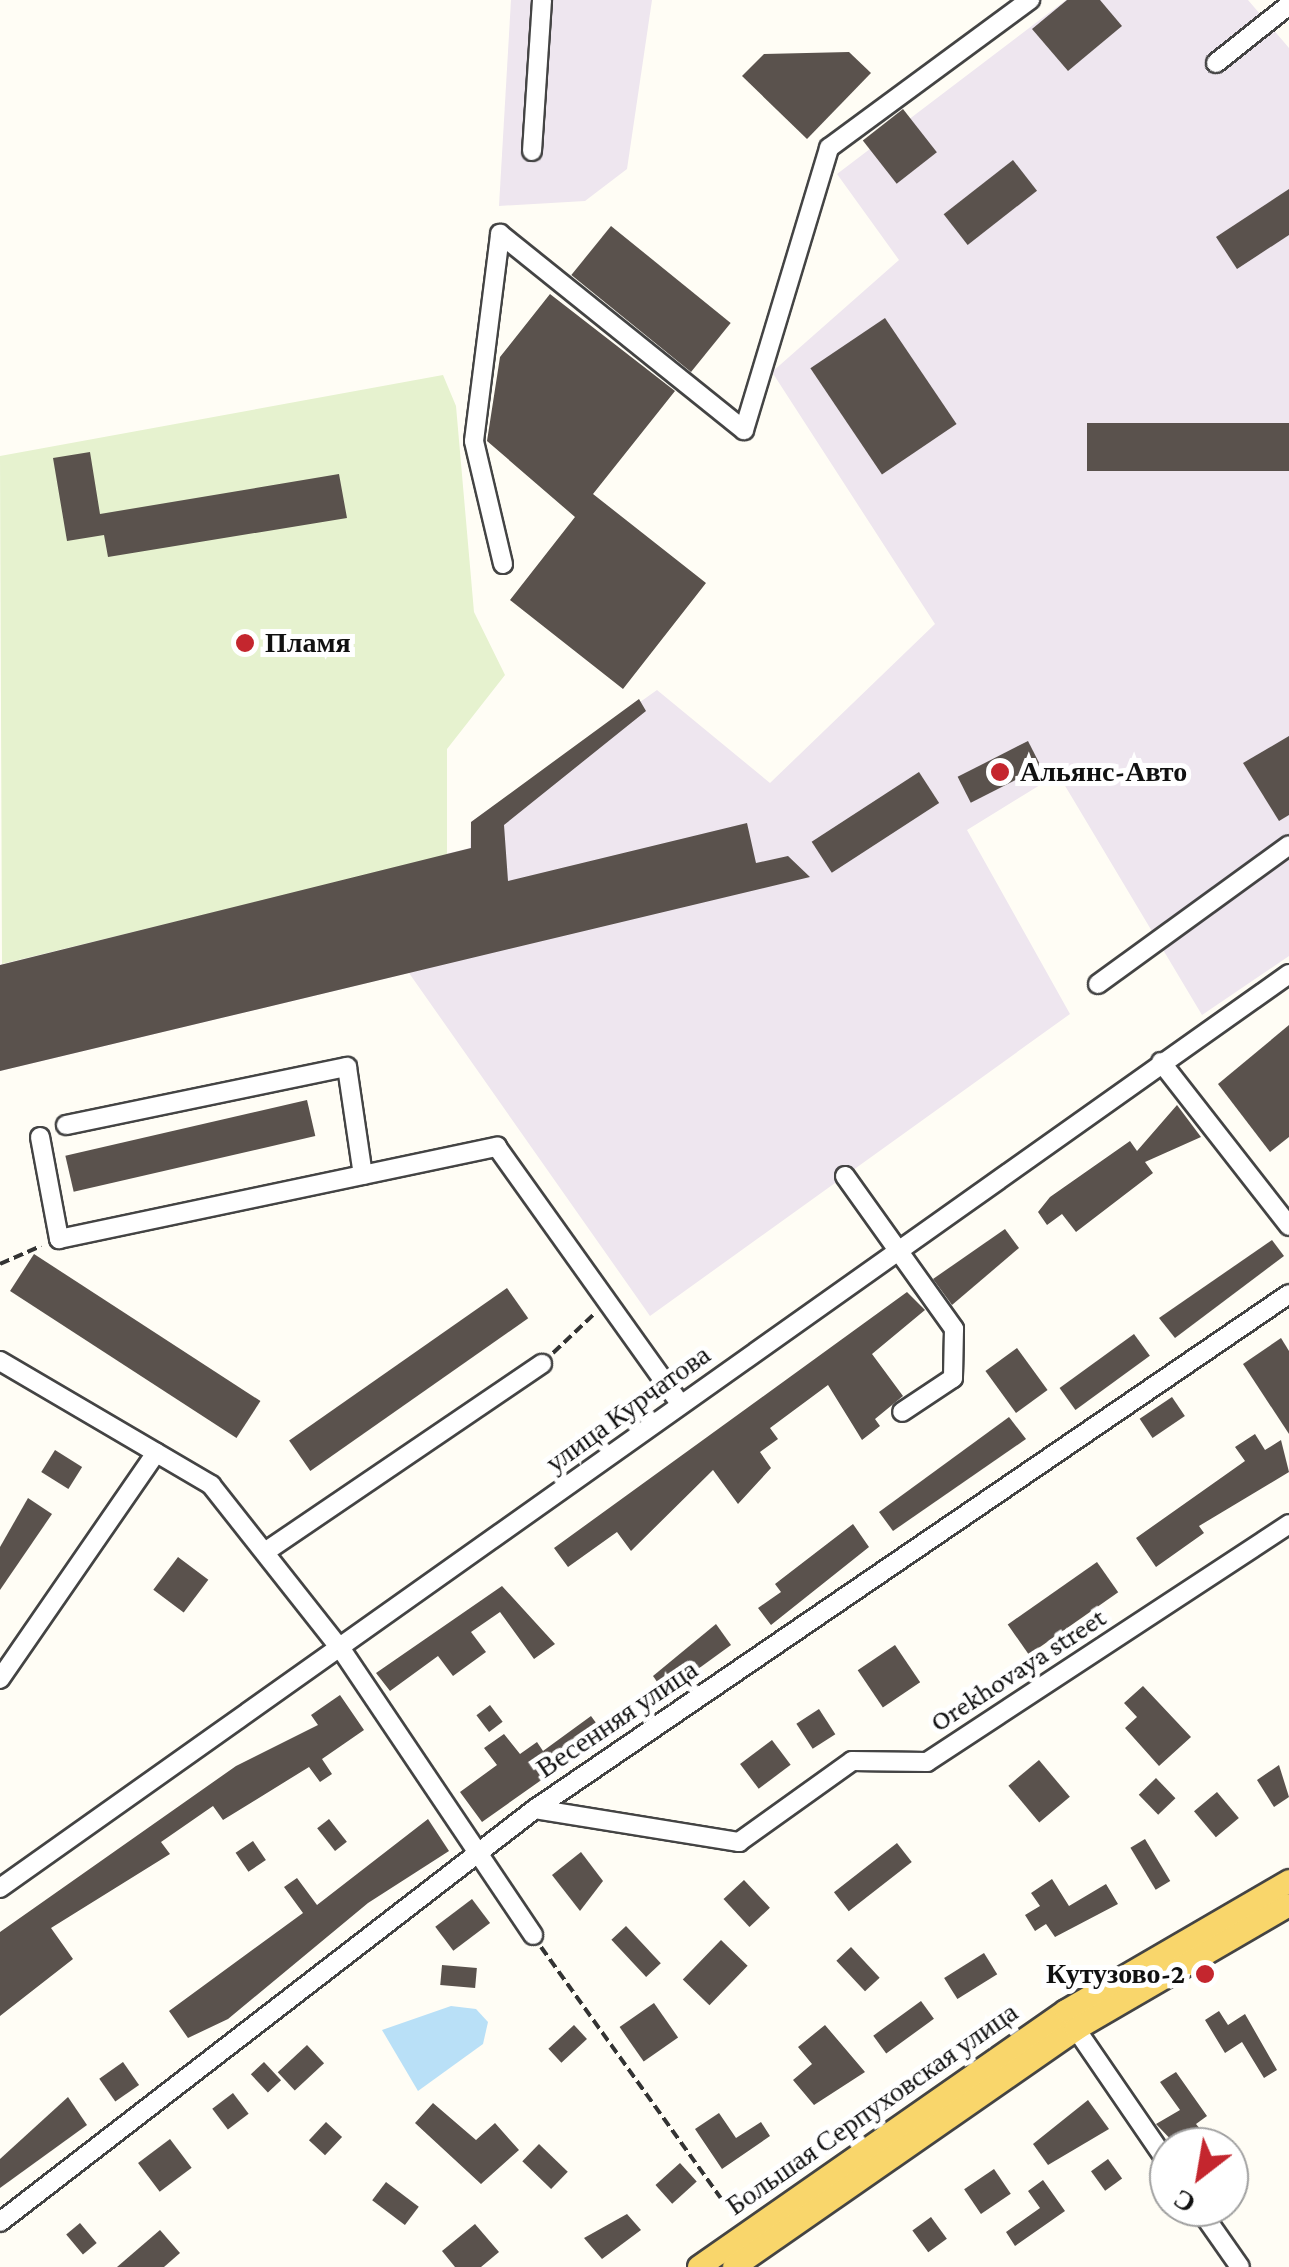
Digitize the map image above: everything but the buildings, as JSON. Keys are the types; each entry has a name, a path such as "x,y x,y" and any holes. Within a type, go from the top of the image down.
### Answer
{"main road":[{"name":"Большая Серпуховская улица","path":"699,2267 1066,2011 1289,1881"},
{"name":"Большая Серпуховская улица","path":"734,2267 1076,2029 1289,1905"}],"street":[{"path":"532,151 542,0"},
{"path":"503,564 474,442 500,234 744,430 829,148 1030,0"},
{"path":"1216,63 1289,5"},
{"path":"1098,984 1289,846"},
{"name":"улица Курчатова","path":"0,1888 343,1652 680,1404 1289,974"},
{"path":"1161,1062 1289,1226"},
{"path":"66,1125 346,1067 363,1175"},
{"path":"40,1136 59,1239 497,1147 680,1404"},
{"path":"845,1176 954,1329 953,1378 902,1412"},
{"name":"Весенняя улица","path":"0,2222 535,1809 1289,1294"},
{"path":"0,1361 212,1484 343,1652 533,1935"},
{"path":"265,1552 542,1364"},
{"path":"0,1679 156,1452"},
{"name":"Orekhovaya street","path":"535,1809 740,1842 852,1761 927,1762 1289,1524"},
{"path":"1076,2029 1149,2136"},
{"path":"1212,2227 1240,2267"}],"path":[{"path":"0,1264 59,1239"},
{"path":"542,1364 607,1301"},
{"path":"533,1935 724,2201"}],"shaded area":[{"path":"511,0 652,0 627,169 585,201 499,206"},
{"path":"1066,0 1248,0 1289,48 1289,956 1202,1015 1058,774 967,830 1070,1014 650,1316 409,973 0,1071 0,965 470,848 471,822 657,690 770,783 935,624 772,372 899,260 837,174"}],"green space":[{"name":"Пламя","path":"443,375 456,406 474,612 505,675 447,749 447,856 2,964 0,456"}],"water":[{"path":"451,2006 476,2009 488,2022 483,2044 418,2091 382,2030"}],"place":[{"name":"Пламя","path":"245,643"},
{"name":"Альянс-Авто","path":"1000,772"},
{"name":"Кутузово-2","path":"1205,1974"}]}
